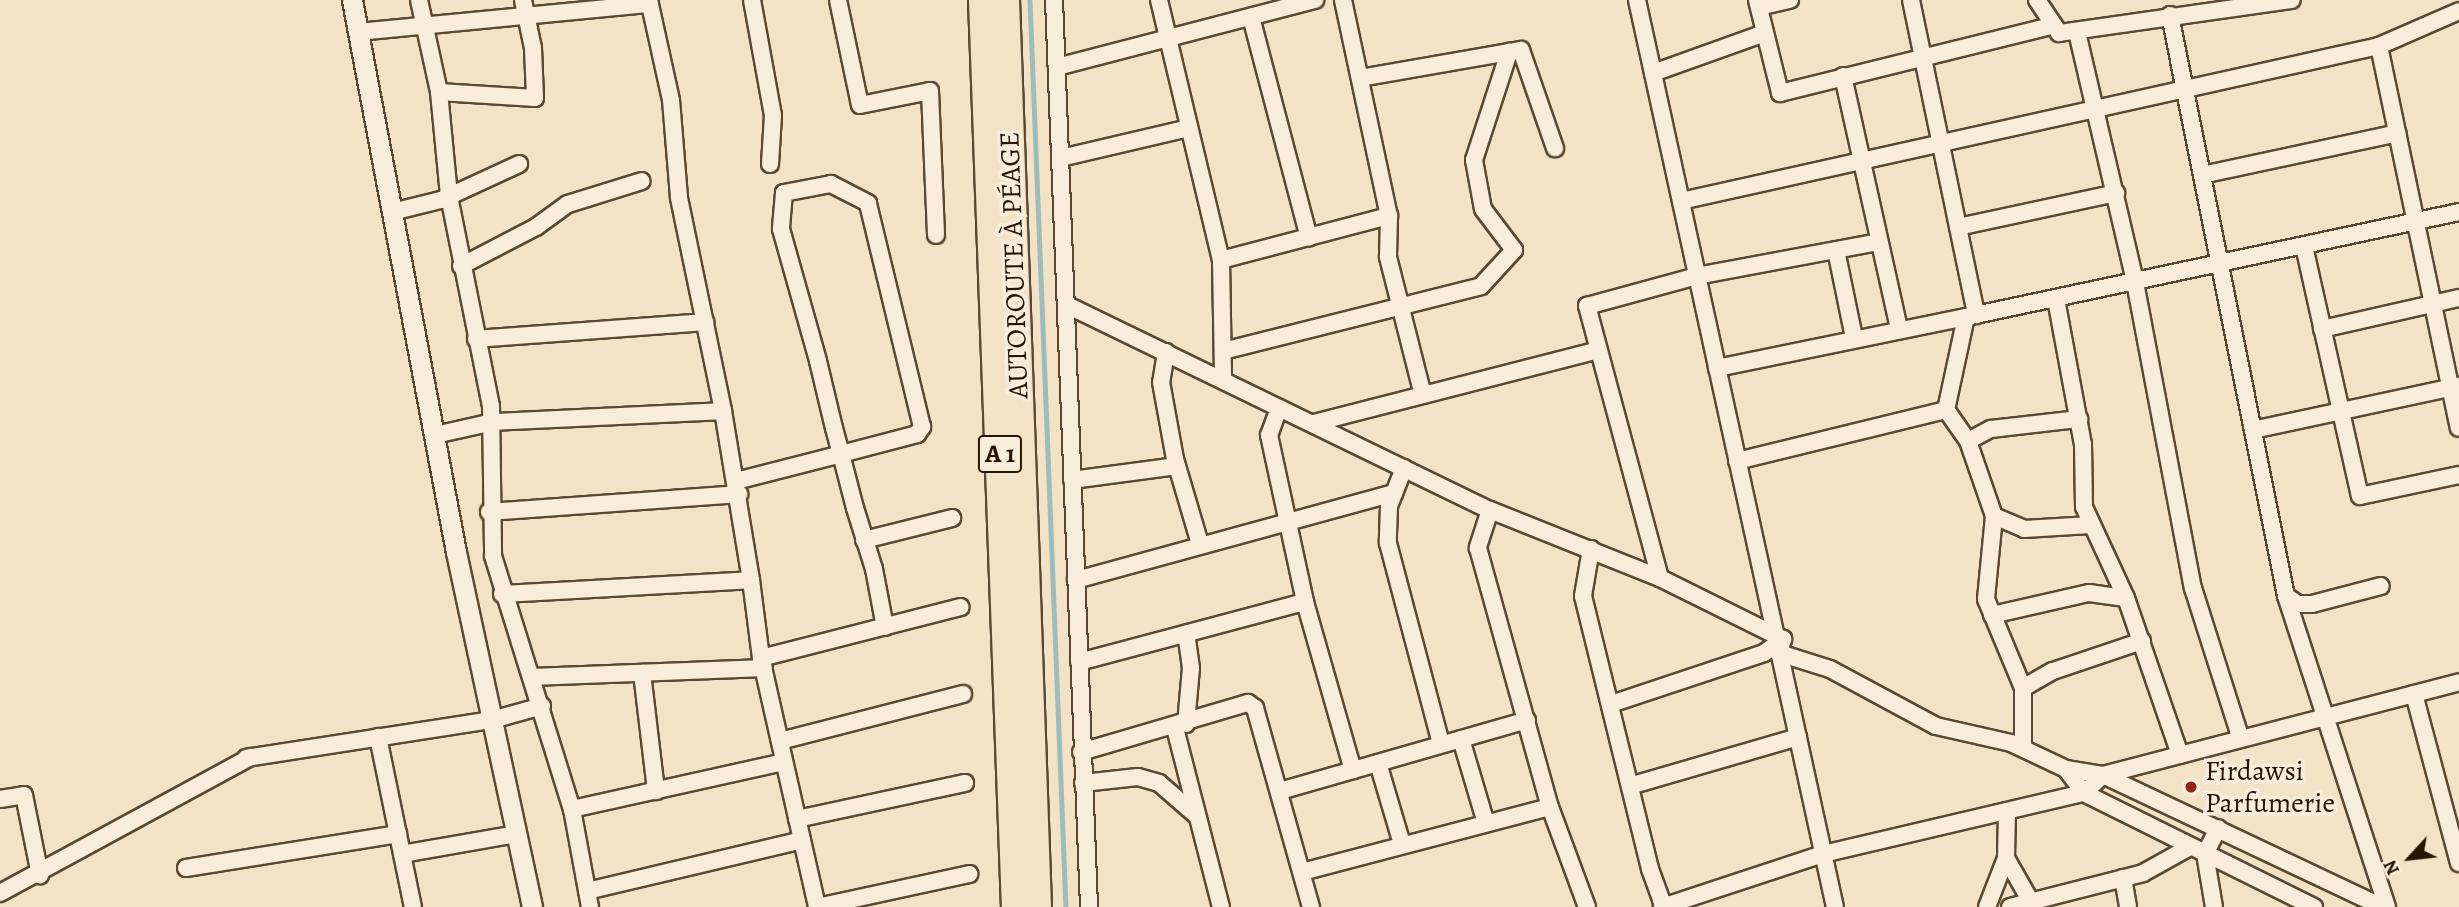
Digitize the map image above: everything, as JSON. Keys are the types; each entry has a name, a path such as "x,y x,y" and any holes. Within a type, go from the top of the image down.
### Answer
{"highway":[{"name":"A 1","path":"983,0 1016,907"},
{"name":"AUTOROUTE À PÉAGE","path":"1005,0 1037,907"}],"street":[{"path":"352,0 435,435 532,907"},
{"path":"419,0 439,92 449,196 461,266 493,422 489,512 502,594 533,677 572,809 589,899 802,841"},
{"path":"752,0 773,115 770,164"},
{"path":"838,0 860,105 930,92 936,234"},
{"path":"1055,0 1081,752 1089,907"},
{"path":"1159,0 1221,260 1223,379"},
{"path":"1057,67 1167,39 1257,10 1315,0"},
{"path":"1343,0 1389,216 1388,257 1423,395"},
{"path":"1637,0 1835,907"},
{"path":"1790,0 1758,4 1780,93 1922,54 2050,26"},
{"path":"1911,0 1958,227 1971,316 1946,410"},
{"path":"2037,0 2050,26 2059,33 2170,15 2292,0"},
{"path":"358,32 524,8 650,2 671,100 679,198 737,487 763,663 817,907 969,874"},
{"path":"439,92 535,98 524,8"},
{"path":"1257,10 1309,238"},
{"path":"1681,201 2379,46 2459,11"},
{"path":"2170,15 2286,596 2322,718 2384,907"},
{"path":"2077,32 2099,110 2135,282 2193,588 2241,739"},
{"path":"1653,73 1765,33"},
{"path":"2379,46 2433,304 2455,387 2459,428"},
{"path":"1360,78 1521,50 1555,148"},
{"path":"1223,351 1401,309 1481,286 1514,250 1483,209 1474,160 1509,52"},
{"path":"1843,76 1899,328"},
{"path":"1061,158 1189,128"},
{"path":"2202,175 2398,133"},
{"path":"392,212 449,196 519,164"},
{"path":"461,266 536,228 568,204 642,181"},
{"path":"489,512 737,487 841,454 917,434 922,421 905,368 868,203 831,184 793,188 779,205 841,454 864,540 885,627"},
{"path":"1958,227 2116,193"},
{"path":"1717,368 1899,328 2056,299 2459,212"},
{"path":"1221,260 1389,216"},
{"path":"1660,578 1587,306 1697,276 1879,242"},
{"path":"2304,246 2360,496 2459,475"},
{"path":"1836,250 1854,338"},
{"path":"2322,329 2459,298"},
{"path":"2056,299 2079,419 2084,507 2126,598 2180,755"},
{"path":"1067,305 1490,510 1660,578 1936,726 2023,747 2066,769 2103,775 2384,907"},
{"path":"476,339 705,322"},
{"path":"1314,423 1598,350"},
{"path":"1166,352 1161,382 1177,466 1200,544"},
{"path":"2253,430 2455,387"},
{"path":"1279,408 1269,435 1291,521 1304,602 1353,770"},
{"path":"1946,410 1968,441 1994,516 1986,599 2024,688 2023,747"},
{"path":"1737,461 1946,410"},
{"path":"435,435 493,422 723,411"},
{"path":"1968,441 1991,429 2079,419"},
{"path":"1072,480 1177,466"},
{"path":"1404,468 1386,520 1388,543 1441,744"},
{"path":"1076,580 1394,493"},
{"path":"1490,510 1478,548 1550,807 1587,907"},
{"path":"1994,516 2024,529 2091,525"},
{"path":"864,540 952,518"},
{"path":"1591,549 1583,596 1633,785 1650,869 1661,900 1669,907"},
{"path":"502,594 751,580"},
{"path":"2286,596 2298,604 2312,604 2381,586"},
{"path":"1992,614 2089,593 2126,598"},
{"path":"1079,662 1304,602"},
{"path":"533,677 642,673 763,663 961,607"},
{"path":"1186,633 1191,668 1180,726 1198,816 1221,907"},
{"path":"1611,704 1764,653 1779,642"},
{"path":"2024,688 2053,671 2142,642"},
{"path":"642,673 656,791"},
{"path":"1662,907 1669,907 1823,854 2084,793 2103,775 2459,682"},
{"path":"780,741 963,694"},
{"path":"2414,694 2459,863"},
{"path":"1081,752 1180,726 1248,704 1255,708 1311,907"},
{"path":"0,893 40,875 248,758 492,720 542,706"},
{"path":"1280,791 1527,720"},
{"path":"378,737 413,907"},
{"path":"1633,785 1798,737"},
{"path":"1461,739 1485,820"},
{"path":"572,809 785,762"},
{"path":"1378,763 1402,844"},
{"path":"2066,769 2084,793 2314,907"},
{"path":"1083,783 1138,777 1159,783 1198,816"},
{"path":"797,819 965,783"},
{"path":"0,799 24,795 40,875"},
{"path":"1302,872 1485,820 1550,807"},
{"path":"1987,907 2006,858 2007,811"},
{"path":"2010,907 2033,904 2123,878 2198,851 2218,828"},
{"path":"402,854 517,834"},
{"path":"186,869 398,835"},
{"path":"2198,851 2214,907"},
{"path":"2006,858 2033,904"},
{"path":"2123,878 2128,907"}],"waterway":[{"path":"1030,0 1066,907"}],"place":[{"name":"Firdawsi Parfumerie","path":"2191,787"}]}
